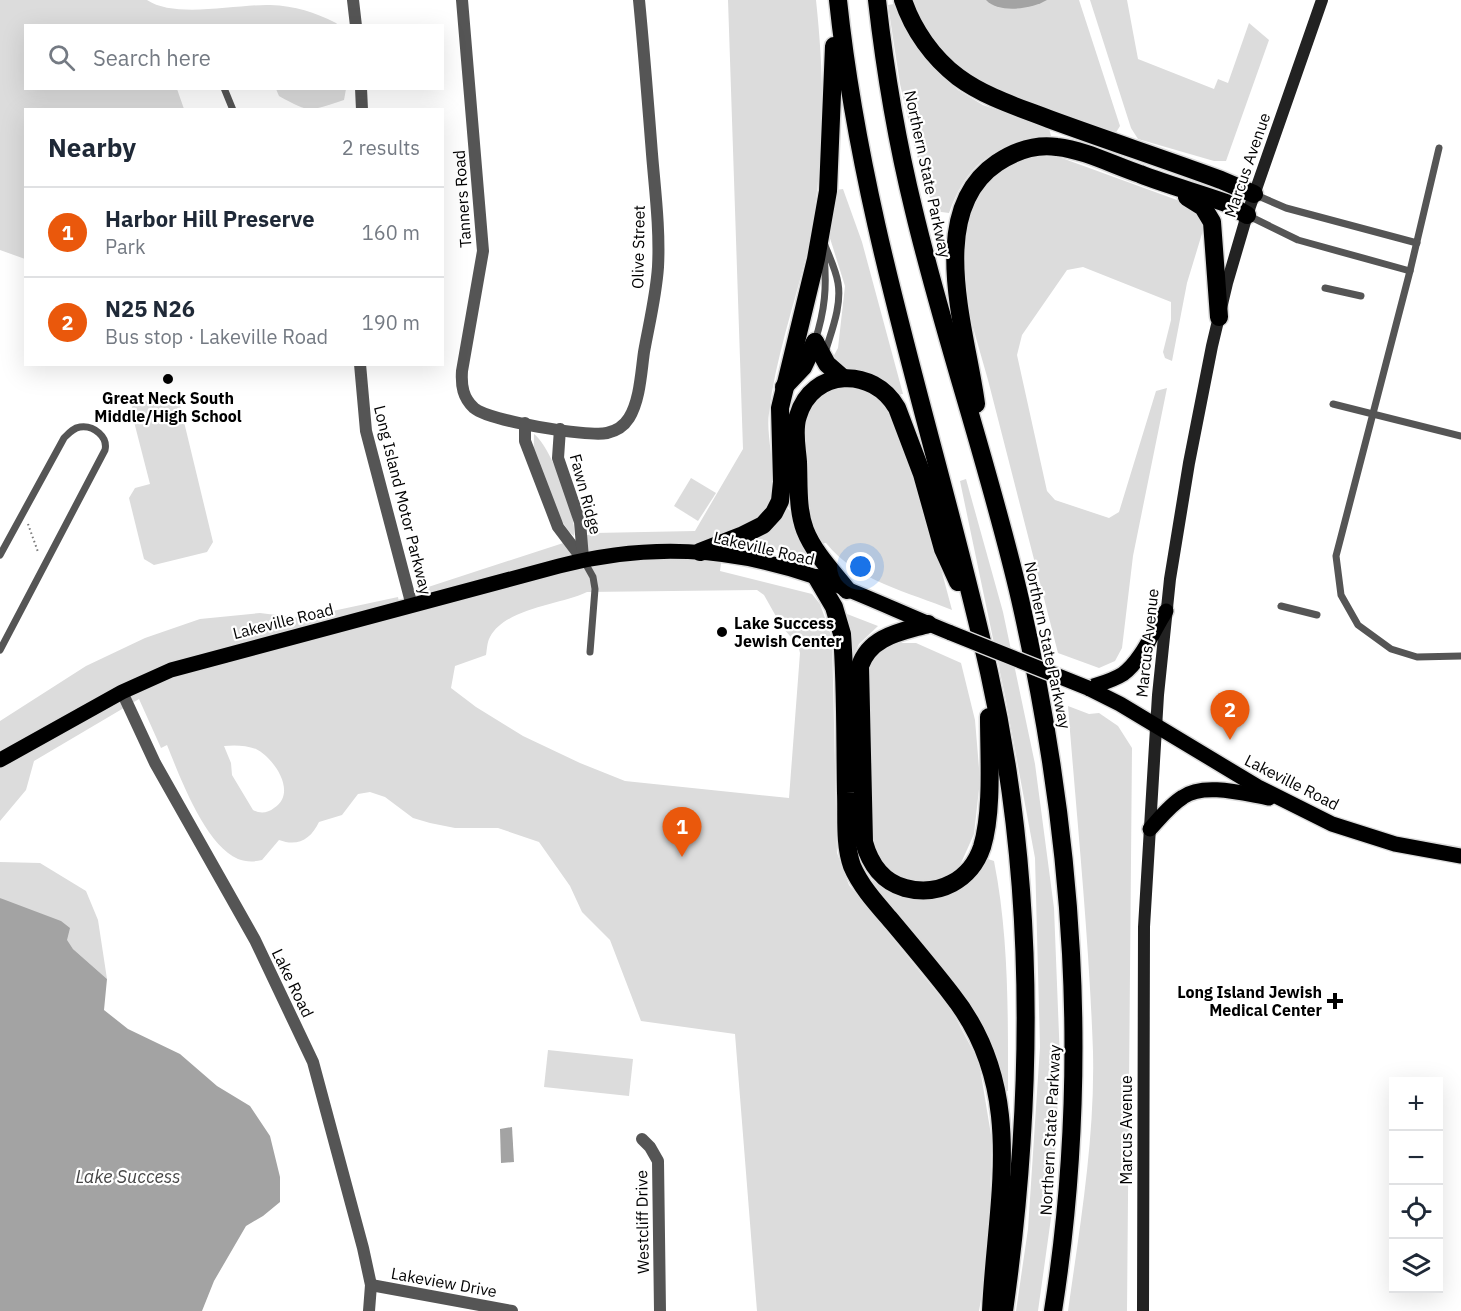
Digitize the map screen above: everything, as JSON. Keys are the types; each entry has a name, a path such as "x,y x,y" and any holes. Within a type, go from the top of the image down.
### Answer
{"highway":[{"path":"700,552 756,528 768,520 777,508 782,489 780,418 784,387 822,234 831,156 837,0"},
{"name":"Northern State Parkway","path":"837,0 851,98 874,217 989,674 1011,798 1019,872 1026,1038 1015,1222 1004,1311"},
{"name":"Northern State Parkway","path":"877,0 894,118 914,209 1019,597 1045,722 1067,877 1073,982 1073,1086 1067,1201 1053,1311"},
{"path":"903,0 914,26 934,54 956,75 976,88 1011,105 1254,194"},
{"path":"984,468 955,264 959,218 970,191 988,170 1017,152 1042,147 1072,150 1159,182 1226,203 1247,215"},
{"path":"1159,182 1199,203 1210,216 1214,234 1219,317"},
{"path":"784,387 819,350 831,369 843,378"},
{"path":"848,590 812,545 804,528 796,428 799,413 806,399 819,387 843,378 858,379 873,384 886,393 897,408 922,474 943,549 976,621"},
{"path":"817,578 834,607 842,634 847,832 852,865 868,892 970,1020 990,1062 994,1077 1001,1122 1002,1156 991,1311"},
{"path":"928,624 876,642 866,652 860,666 864,842 878,872 894,884 926,891 947,887 966,873 979,854 985,833 988,796 989,674"}],"main road":[{"name":"Marcus Avenue","path":"1143,1311 1144,927 1156,726 1166,612 1181,504 1219,317 1247,215 1322,0"},
{"name":"Lakeville Road","path":"0,760 122,692 197,662 584,560 643,551 700,552 753,560 817,578 848,590 1088,688 1120,704 1281,799 1332,824 1395,844 1461,856"},
{"path":"1088,688 1115,679 1126,671 1137,658 1166,612"},
{"path":"1150,829 1177,802 1196,791 1208,789 1281,799"}],"street":[{"path":"353,0 356,24"},
{"name":"Tanners Road","path":"462,0 483,251 462,371 462,388 469,402 481,413 525,423"},
{"name":"Olive Street","path":"525,423 590,434 609,433 617,430 628,420 638,392 656,283 658,251 657,205 639,0"},
{"path":"361,90 362,108"},
{"name":"Long Island Motor Parkway","path":"360,366 366,431 412,606"},
{"name":"Fawn Ridge","path":"525,423 525,441 558,527 584,560"},
{"name":"Fawn Ridge","path":"560,429 558,458 580,522 584,560"},
{"name":"Lake Road","path":"122,692 155,763 255,940 313,1062 371,1286 369,1311"},
{"name":"Westcliff Drive","path":"642,1139 658,1161 660,1311"},
{"name":"Lakeview Drive","path":"371,1286 512,1311"}],"lane":[{"path":"225,90 232,108"},
{"path":"1439,148 1410,271 1335,556 1341,595 1358,626 1390,650 1416,657 1461,656"},
{"path":"1254,194 1286,208 1417,243"},
{"path":"1247,215 1298,240 1410,271"},
{"path":"819,350 826,289 822,234"},
{"path":"819,350 836,314 839,293 838,282 822,234"},
{"path":"1325,288 1361,296"},
{"path":"1333,404 1461,436"},
{"path":"0,555 64,438 81,427 98,432 105,440 105,450 0,650"},
{"path":"584,560 593,577 595,590 590,652"},
{"path":"1281,606 1317,615"}],"path":[{"path":"26,517 40,558"}],"shaded area":[{"path":"0,0 147,0 159,6 190,10 270,5 297,8 337,24 24,24 24,90 177,90 184,108 24,108 24,259 0,250"},
{"path":"728,0 816,0 822,96 820,167 811,236 772,391 768,423 773,483 768,503 760,514 744,527 725,533 720,571 812,594 820,604 832,638 837,853 849,885 952,1011 979,1062 992,1141 988,1259 979,1311 757,1311 735,1034 641,1021 610,940 582,912 570,886 539,842 498,828 455,828 413,818 385,797 370,792 358,794 342,815 319,822 312,833 303,840 292,843 279,840 262,860 238,859 215,840 204,825 186,791 167,745 161,748 139,699 34,761 26,790 0,821 0,721 86,666 145,638 200,619 260,613 300,618 398,597 400,607 422,602 419,590 594,533 695,531 743,449","holes":["757,590 764,595 782,627 798,645 800,653 789,798 625,781 523,736 476,707 451,688 455,666 486,655 489,639 497,627 520,613 534,608 587,592","224,746 256,749 270,760 284,785 281,802 269,811 253,810 232,775 231,763"]},
{"path":"910,0 1079,0 1120,126 1115,134 996,92 950,62 919,24"},
{"path":"1090,0 1127,0 1138,59 1214,89 1218,79 1228,83 1249,23 1269,40 1226,161 1214,161 1138,139 1131,128"},
{"path":"894,4 910,37 933,67 958,90 983,105 1049,128 1051,136 1000,150 976,167 957,194 949,213 934,211 916,152 900,84 888,5"},
{"path":"277,90 346,90 344,100 316,108 304,108 279,96"},
{"path":"1025,156 1059,157 1188,204 1202,215 1204,227 1187,283 1172,361 1165,358 1163,352 1171,320 1171,302 1083,267 1067,270 1022,335 1017,355 1047,491 1055,500 1109,518 1119,512 1156,391 1167,388 1133,556 1122,648 1115,661 1099,668 1058,653 966,303 965,239 969,206 992,174"},
{"path":"843,189 862,242 903,394 895,395 870,375 857,371 838,370 833,357 838,348 845,286 829,235 836,190"},
{"path":"852,387 871,391 888,408 919,486 952,610 884,584 852,567 826,543 818,544 807,513 802,426 815,397 832,389"},
{"path":"173,394 178,397 213,542 207,552 154,565 144,559 129,498 135,488 150,484 131,410 133,404"},
{"path":"534,434 548,452 562,482 574,526 574,536 562,522 546,487 535,457"},
{"path":"691,478 716,493 698,521 674,506"},
{"path":"966,479 1003,612 1035,764 1054,908 1060,1060 1052,1211 1038,1311 1016,1311 1028,1229 1040,1047 1035,858 1005,696 960,481"},
{"path":"784,504 791,512 794,528 807,554 802,556 747,543"},
{"path":"847,614 878,626 859,644 852,659 848,660"},
{"path":"900,639 902,643 916,643 961,663 975,720 980,780 974,834 957,872 935,883 910,883 888,869 871,841 868,657"},
{"path":"1068,706 1089,714 1099,713 1118,726 1132,748 1127,1311 1068,1311 1089,1150 1093,1052 1086,922"},
{"path":"985,858 994,861 1003,918 1007,976 1008,1091 1004,1091 995,1054 974,1013 868,885 873,880 903,896 913,899 935,899 960,887"},
{"path":"0,862 40,863 86,891 98,920 107,979 66,940 0,898"},
{"path":"548,1050 633,1059 629,1096 544,1087"}],"water":[{"path":"986,0 1047,0 1025,8 1007,9"},
{"name":"Lake Success","path":"0,898 61,921 70,928 67,940 73,949 107,979 104,1010 128,1029 180,1054 217,1086 250,1106 270,1136 280,1177 280,1202 246,1226 214,1281 202,1311 0,1311"},
{"path":"512,1127 514,1162 501,1163 500,1129"}],"place":[{"name":"Great Neck South Middle/High School","path":"168,379"},
{"name":"Lake Success Jewish Center","path":"722,632"},
{"name":"N25 N26","path":"1230,740"},
{"name":"Harbor Hill Preserve","path":"682,857"},
{"name":"Long Island Jewish Medical Center","path":"1335,1001"}]}
